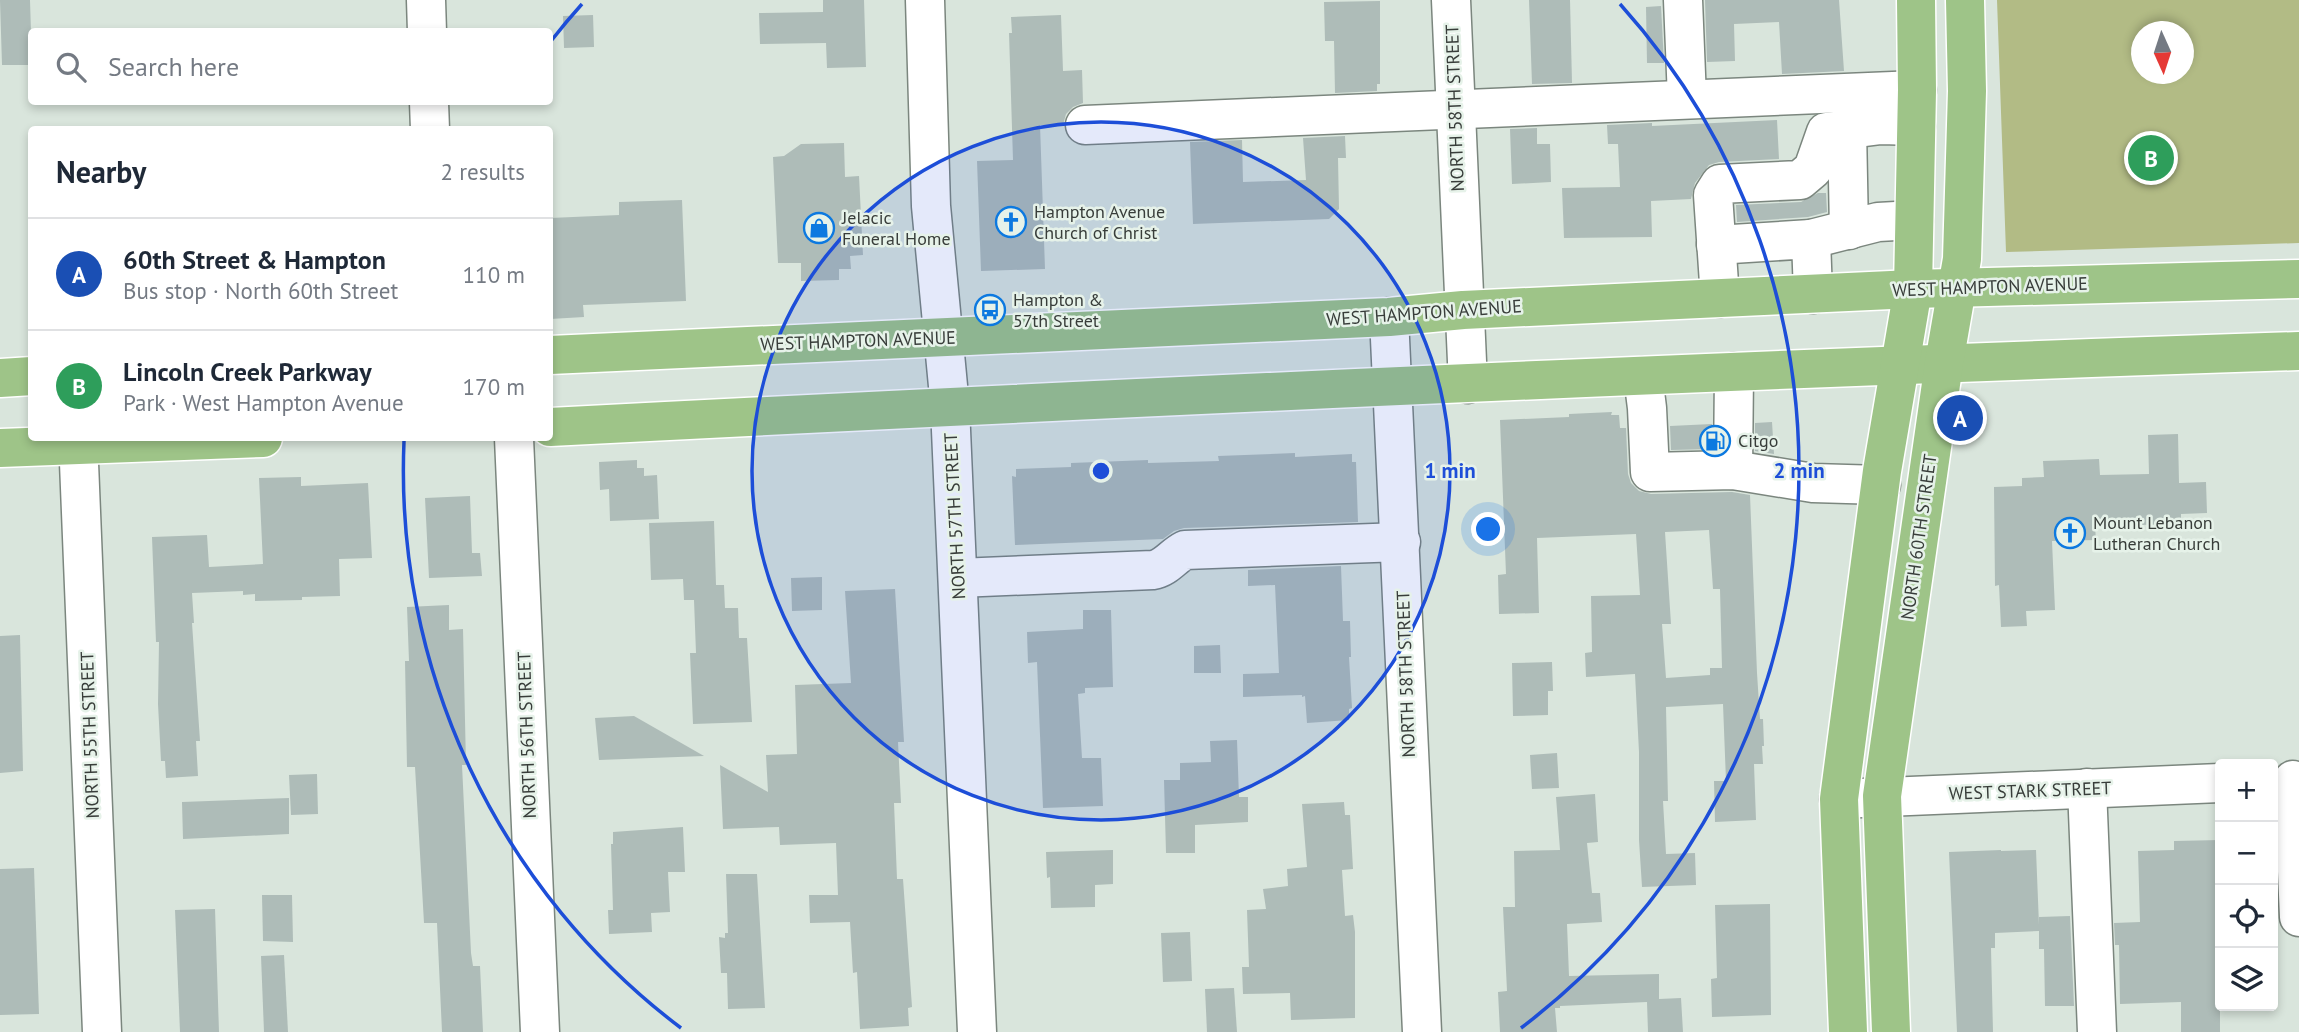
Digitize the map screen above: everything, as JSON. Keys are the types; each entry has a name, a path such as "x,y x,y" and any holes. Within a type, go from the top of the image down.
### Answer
{"main road":[{"path":"1848,1032 1839,799 1881,485 1913,289 1917,108 1916,0"},
{"name":"NORTH 60TH STREET","path":"1891,1032 1882,796 1944,363 1962,259 1967,91 1965,0"},
{"name":"WEST HAMPTON AVENUE","path":"553,355 1389,317 1463,310 1913,289 2299,279"},
{"path":"553,427 1899,364 2299,351"},
{"path":"0,378 28,376"},
{"path":"0,448 78,441"}],"street":[{"path":"426,0 427,28"},
{"name":"NORTH 57TH STREET","path":"925,0 931,206 950,407 977,1032"},
{"name":"NORTH 58TH STREET","path":"1451,0 1468,384"},
{"path":"1683,0 1686,99"},
{"path":"1085,125 1686,99 1917,108"},
{"path":"429,105 430,126"},
{"path":"1720,298 1713,195 1720,184 1800,180 1813,169 1826,132 1881,125 1917,108"},
{"path":"1847,129 1849,230"},
{"path":"1716,245 1811,239 1878,222 1914,220"},
{"path":"1811,239 1813,294"},
{"name":"NORTH 58TH STREET","path":"1389,317 1422,1032"},
{"path":"1733,470 1734,372"},
{"path":"1643,376 1650,472 1733,470 1813,483 1881,485"},
{"name":"NORTH 55TH STREET","path":"78,441 103,1032"},
{"name":"NORTH 56TH STREET","path":"514,441 540,1032"},
{"path":"958,578 1153,570 1160,569 1185,550 1401,542"},
{"path":"2288,780 2299,917"},
{"name":"WEST STARK STREET","path":"1839,799 2215,783"},
{"path":"2087,788 2097,1032"}],"green space":[{"path":"1997,0 2299,0 2299,243 2006,252"}],"building":[{"path":"0,0 30,0 28,65 2,65"},
{"path":"823,0 864,0 866,67 827,68 826,43 760,44 759,13 823,12"},
{"path":"1529,0 1570,0 1572,83 1532,84"},
{"path":"1705,0 1839,0 1844,71 1782,74 1779,22 1734,24 1735,61 1707,62"},
{"path":"1380,1 1380,84 1377,84 1377,91 1335,93 1334,41 1325,41 1324,2"},
{"path":"1661,6 1664,63 1647,63 1646,7"},
{"path":"593,15 594,47 564,48 563,16"},
{"path":"1061,15 1063,71 1082,70 1083,103 1066,114 1063,125 1040,125 1045,269 981,271 977,161 1013,160 1009,33 1012,33 1011,17"},
{"path":"1777,120 1779,159 1719,162 1709,165 1695,183 1691,199 1651,201 1652,237 1564,238 1562,188 1620,187 1618,144 1608,144 1607,125 1652,123 1652,126"},
{"path":"1537,128 1537,144 1550,144 1551,182 1512,184 1510,129"},
{"path":"1345,136 1346,158 1338,158 1339,209 1329,219 1193,224 1190,142 1242,140 1243,182 1306,180 1303,138"},
{"name":"Jelacic Funeral Home","path":"844,143 845,177 859,176 863,255 850,256 851,269 839,269 839,280 801,281 801,263 778,263 773,157 784,156 801,144"},
{"path":"1818,193 1826,193 1827,212 1808,217 1737,222 1736,205 1801,202"},
{"path":"682,200 686,301 583,305 584,317 553,319 553,218 619,215 619,202"},
{"path":"1612,412 1611,415 1619,415 1620,428 1626,428 1628,474 1631,483 1639,491 1651,494 1732,492 1750,495 1757,673 1764,746 1763,764 1754,764 1756,820 1715,822 1714,781 1726,781 1723,704 1666,707 1668,801 1663,801 1666,854 1695,853 1696,885 1642,887 1635,674 1586,677 1585,653 1592,652 1591,596 1640,595 1636,534 1537,538 1539,613 1499,614 1498,575 1506,574 1500,420 1569,417 1569,414","holes":["1709,530 1713,589 1720,589 1722,668 1710,668 1710,675 1666,678 1662,624 1671,624 1665,532"]},
{"path":"1772,422 1774,454 1755,451 1755,423"},
{"path":"1712,424 1711,449 1671,450 1670,426"},
{"name":"Mount Lebanon Lutheran Church","path":"2178,434 2179,483 2206,482 2207,513 2181,514 2181,524 2095,526 2096,540 2052,541 2055,610 2026,611 2027,626 2001,627 1999,585 1995,586 1994,487 2022,486 2022,478 2044,477 2043,461 2099,459 2100,475 2149,474 2148,435"},
{"path":"1295,453 1295,457 1352,454 1352,462 1356,462 1358,522 1184,528 1163,539 1015,545 1012,476 1016,477 1016,469 1071,467 1071,463 1219,461 1218,456"},
{"path":"637,460 637,468 644,468 644,476 657,475 659,519 610,521 609,489 600,490 599,462"},
{"path":"301,477 301,486 368,483 372,558 339,559 340,596 255,601 255,594 243,595 243,591 192,593 200,741 196,741 198,776 166,778 165,761 161,761 159,642 156,642 152,537 207,535 209,567 263,564 259,478"},
{"path":"470,496 472,553 480,553 482,576 429,578 425,498"},
{"path":"714,521 716,585 724,585 725,608 738,608 739,638 747,638 752,722 693,724 690,653 696,653 694,600 684,600 683,579 651,580 649,523"},
{"path":"1341,566 1343,621 1350,621 1352,708 1349,709 1349,720 1307,723 1305,696 1302,695 1243,697 1243,674 1279,673 1275,585 1248,586 1248,570"},
{"path":"822,577 822,610 792,611 791,578"},
{"path":"895,589 904,742 898,742 901,803 894,803 897,879 903,879 912,1007 908,1008 909,1026 860,1029 857,972 853,973 850,922 810,923 809,895 838,895 836,843 780,845 779,827 723,829 720,765 768,792 766,755 797,754 795,685 851,683 845,591"},
{"path":"449,605 449,630 463,629 466,765 462,765 471,953 473,966 480,966 483,1032 442,1032 437,923 424,923 415,767 407,767 407,607"},
{"path":"1083,610 1111,610 1113,687 1085,688 1085,693 1078,694 1082,758 1101,758 1103,806 1043,808 1037,662 1028,663 1027,632 1083,629"},
{"path":"20,635 23,771 0,773 0,636"},
{"path":"1220,645 1221,673 1194,673 1194,646"},
{"path":"1552,662 1553,691 1548,691 1548,715 1513,716 1512,663"},
{"path":"634,716 704,756 599,760 595,718"},
{"path":"1237,740 1239,797 1248,797 1248,822 1195,825 1195,853 1166,853 1164,780 1180,780 1180,763 1211,762 1210,741"},
{"path":"1557,753 1559,788 1532,789 1530,755"},
{"path":"317,774 318,814 291,815 289,775"},
{"path":"1595,794 1598,842 1587,843 1592,893 1600,893 1602,922 1567,924 1569,976 1659,974 1659,999 1681,998 1683,1032 1648,1032 1647,1002 1560,1006 1555,1008 1557,1032 1500,1032 1498,992 1507,991 1503,907 1515,907 1514,851 1560,850 1556,797"},
{"path":"289,798 289,834 183,839 182,802"},
{"path":"1344,802 1345,815 1350,815 1353,869 1342,870 1345,916 1353,915 1355,932 1355,1018 1291,1020 1290,993 1243,994 1242,967 1249,967 1247,910 1266,909 1263,889 1288,886 1287,869 1307,867 1302,804"},
{"path":"683,827 685,872 668,872 670,912 651,913 652,932 609,934 608,910 613,910 613,832"},
{"path":"2215,840 2215,1011 2220,1011 2220,1032 2181,1032 2181,1002 2120,1004 2119,945 2115,945 2114,923 2140,922 2138,851 2174,850 2174,841"},
{"path":"1113,850 1113,884 1095,885 1095,907 1051,908 1046,852"},
{"path":"2036,850 2039,925 2039,917 2070,916 2074,1006 2045,1006 2044,949 2039,949 2039,931 1995,933 1995,948 1991,948 1993,1032 1957,1032 1949,852"},
{"path":"34,868 39,1014 0,1015 0,869"},
{"path":"726,874 757,874 765,1008 728,1009 727,973 721,973 719,937 725,938 725,933 728,933"},
{"path":"262,895 292,895 293,942 263,941"},
{"path":"1770,904 1771,1015 1712,1017 1711,979 1717,978 1715,905"},
{"path":"215,909 219,1032 180,1032 175,910"},
{"path":"1190,932 1192,981 1163,982 1161,933"},
{"path":"284,955 288,1032 264,1032 261,956"},
{"path":"1234,988 1237,1032 1207,1032 1205,989"}],"place":[{"name":"Lincoln Creek Parkway","path":"2151,158"},
{"name":"Hampton Avenue Church of Christ","path":"1011,222"},
{"name":"Jelacic Funeral Home","path":"819,228"},
{"name":"Hampton & 57th Street","path":"990,310"},
{"name":"60th Street & Hampton","path":"1960,418"},
{"name":"Citgo","path":"1715,441"},
{"name":"Mount Lebanon Lutheran Church","path":"2070,533"}]}
